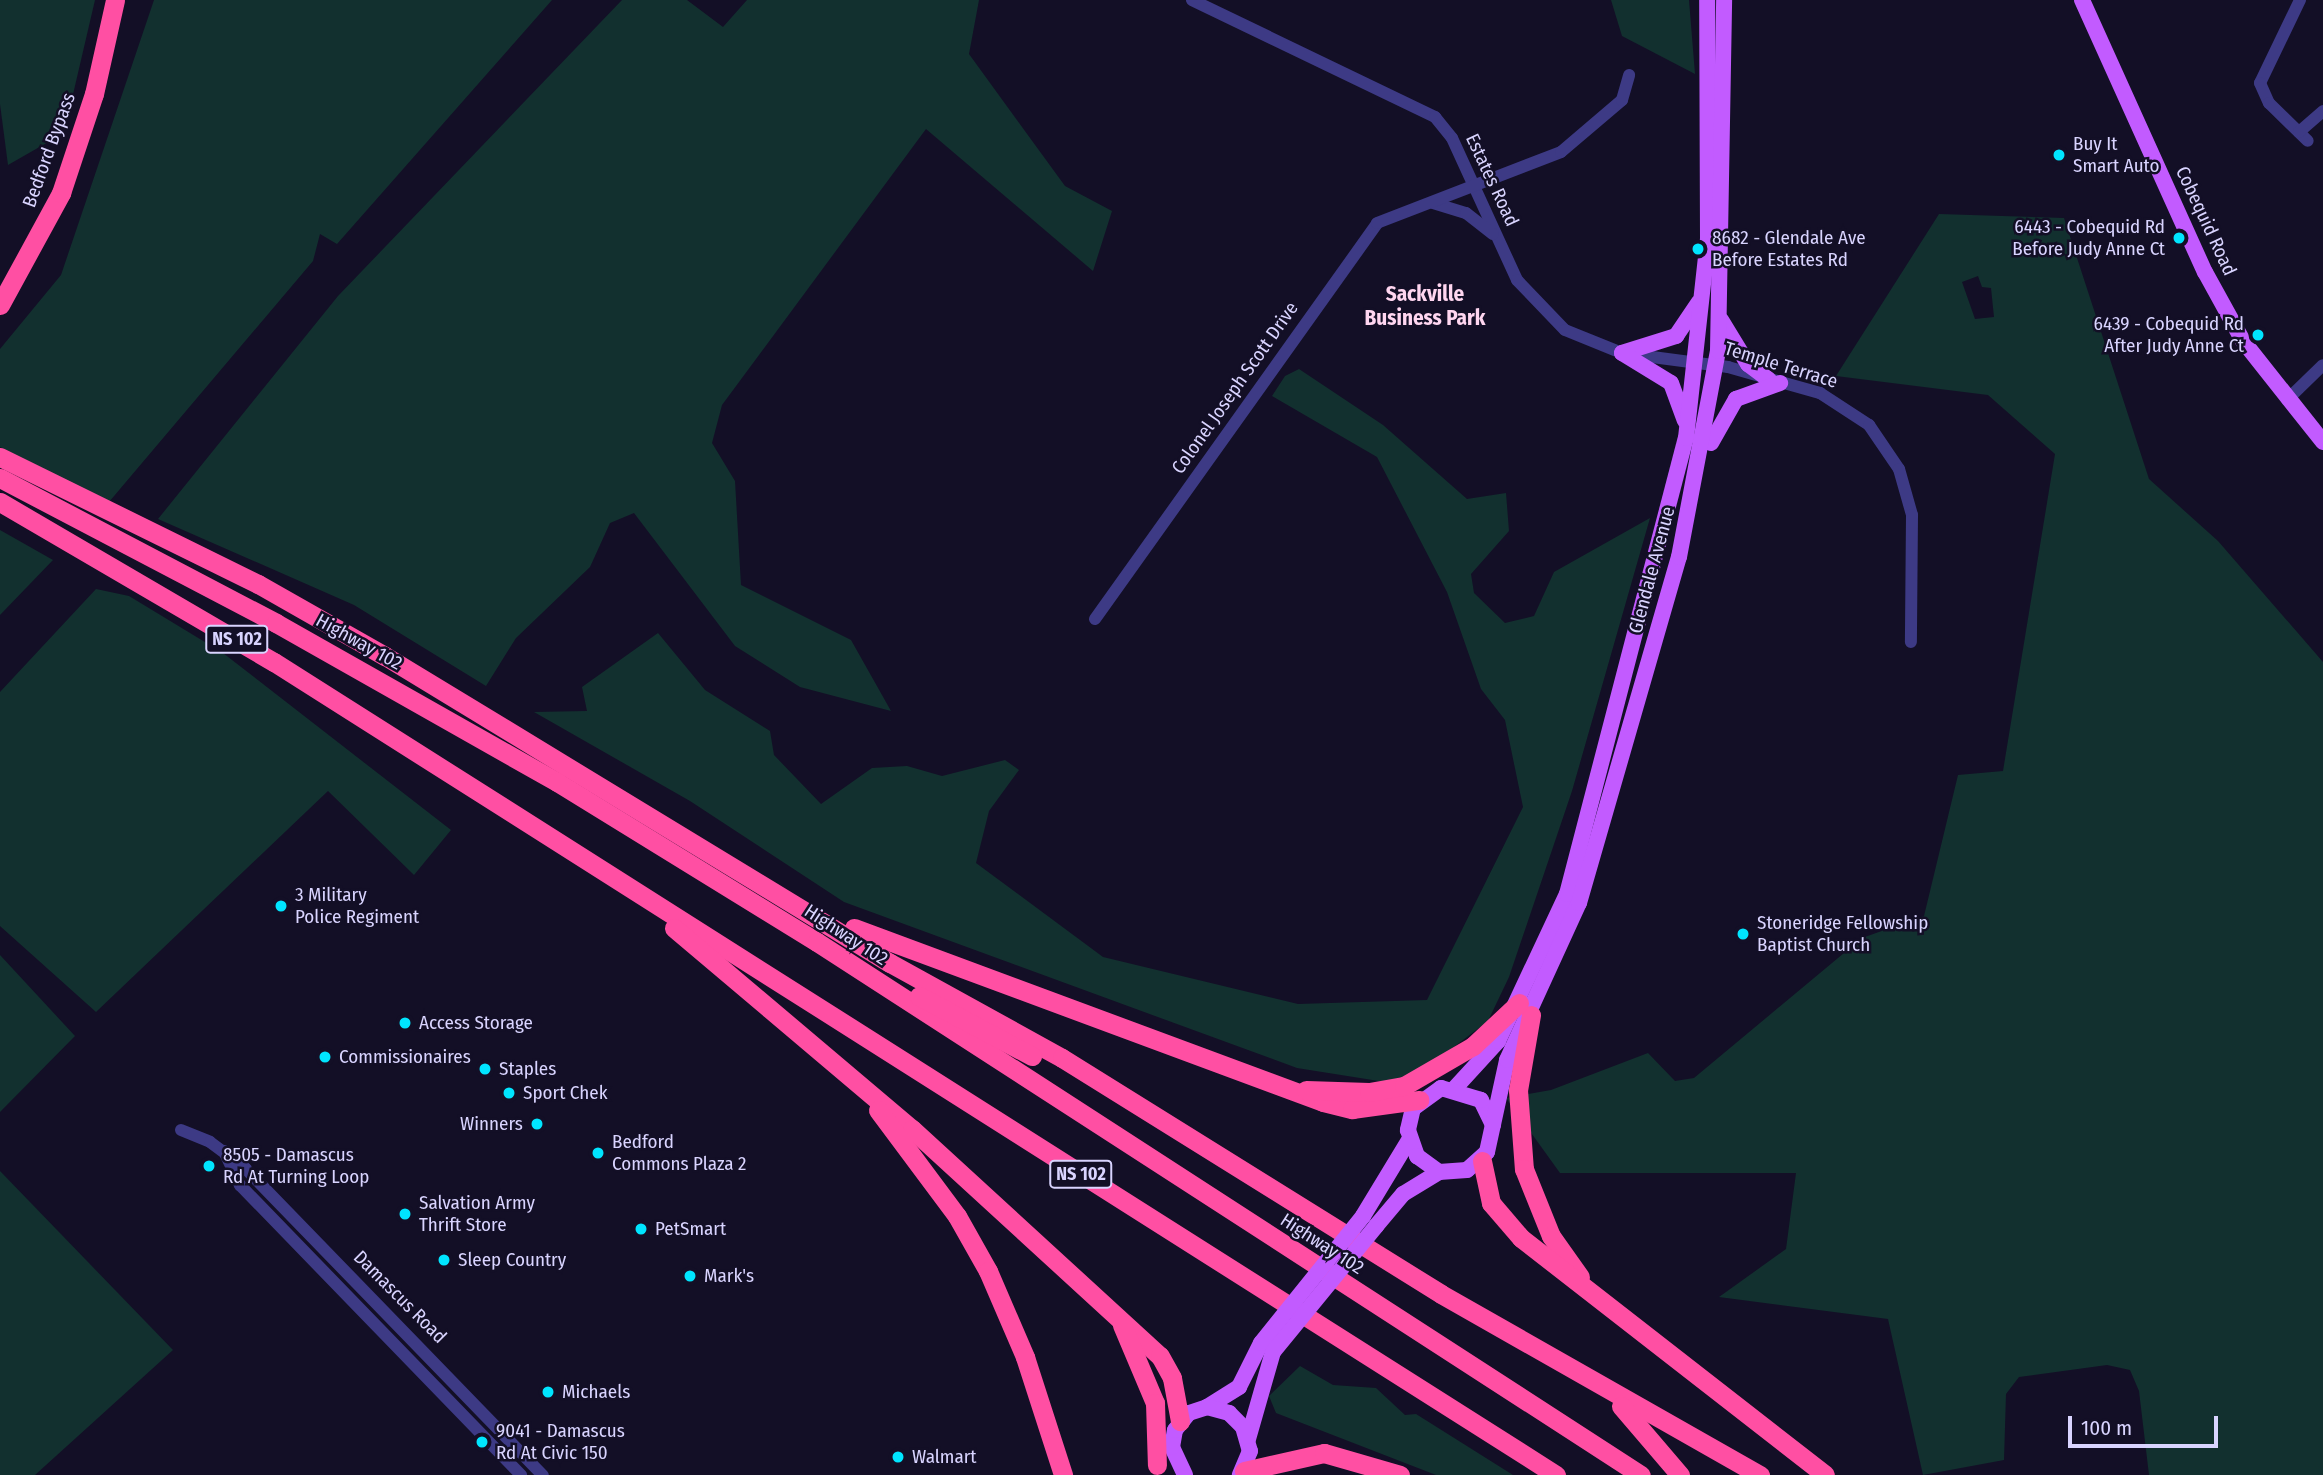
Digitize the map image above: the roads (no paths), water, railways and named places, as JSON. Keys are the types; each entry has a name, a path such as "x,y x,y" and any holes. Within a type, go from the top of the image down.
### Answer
{"highway":[{"name":"Bedford Bypass","path":"0,305 61,193 94,94 115,0"},
{"path":"94,94 122,0"},
{"path":"0,457 258,584 458,699 1551,1358 1760,1475"},
{"name":"Highway 102","path":"0,478 425,704 817,942 1641,1475"},
{"path":"40,499 62,504 458,699"},
{"name":"NS 102","path":"0,502 220,629 1556,1475"},
{"path":"607,873 870,1093 1167,1365 1180,1421"},
{"path":"799,904 905,951 1352,1109 1419,1100"},
{"path":"817,942 1155,1117"},
{"path":"1298,1090 1369,1092 1404,1086 1473,1046 1525,1009"},
{"path":"1525,1009 1518,1090 1524,1169 1551,1236 1589,1293"},
{"path":"870,1093 988,1270 1025,1357 1063,1475"},
{"path":"1482,1161 1500,1219 1589,1293 1825,1475"},
{"path":"1120,1321 1154,1399 1153,1470"},
{"path":"1551,1358 1621,1406 1677,1470"},
{"path":"1242,1473 1324,1452 1400,1475"}],"main road":[{"name":"Glendale Avenue","path":"1482,1161 1507,1060 1567,894 1686,438 1698,363 1705,279 1707,0"},
{"name":"Glendale Avenue","path":"1419,1100 1455,1088 1485,1061 1525,1009 1578,903 1701,465 1721,319 1724,0"},
{"name":"Cobequid Road","path":"2082,0 2205,272 2242,341 2323,442"},
{"path":"1622,353 1675,336 1690,321 1705,279"},
{"path":"1701,465 1736,399 1774,382 1741,355 1721,319"},
{"path":"1622,353 1671,383 1682,402 1686,438"},
{"path":"1455,1088 1481,1100 1493,1125"},
{"path":"1370,1221 1409,1140 1410,1116 1419,1100"},
{"path":"1409,1140 1416,1156 1439,1172"},
{"path":"1153,1470 1172,1447 1180,1421 1239,1387 1267,1347 1370,1221 1410,1188 1439,1172 1467,1170 1482,1161"},
{"path":"1242,1473 1267,1347"},
{"path":"1207,1407 1229,1413 1248,1439"},
{"path":"1172,1447 1185,1475"}],"street":[{"name":"Estates Road","path":"1192,0 1434,117 1475,186 1517,280 1545,313 1565,330 1622,353 1698,363"},
{"path":"2300,0 2260,83 2269,103 2303,137 2323,111"},
{"name":"Colonel Joseph Scott Drive","path":"1095,619 1365,236 1391,214 1475,186 1586,136 1622,100 1629,75"},
{"path":"1426,202 1466,213 1500,243"},
{"name":"Temple Terrace","path":"1698,363 1716,365 1774,382 1850,408 1899,469 1912,515 1911,642"},
{"path":"2287,400 2323,365"},
{"name":"Damascus Road","path":"181,1130 224,1151 543,1475"},
{"name":"Damascus Road","path":"224,1151 233,1178 521,1475"}],"place":[{"name":"Buy It Smart Auto","path":"2059,155"},
{"name":"6443 - Cobequid Rd Before Judy Anne Ct","path":"2179,238"},
{"name":"8682 - Glendale Ave Before Estates Rd","path":"1698,249"},
{"name":"6439 - Cobequid Rd After Judy Anne Ct","path":"2258,335"},
{"name":"3 Military Police Regiment","path":"281,906"},
{"name":"Stoneridge Fellowship Baptist Church","path":"1743,934"},
{"name":"Access Storage","path":"405,1023"},
{"name":"Commissionaires","path":"325,1057"},
{"name":"Staples","path":"485,1069"},
{"name":"Sport Chek","path":"509,1093"},
{"name":"Winners","path":"537,1124"},
{"name":"Bedford Commons Plaza 2","path":"598,1153"},
{"name":"8505 - Damascus Rd At Turning Loop","path":"209,1166"},
{"name":"Salvation Army Thrift Store","path":"405,1214"},
{"name":"PetSmart","path":"641,1229"},
{"name":"Sleep Country","path":"444,1260"},
{"name":"Mark's","path":"690,1276"},
{"name":"Michaels","path":"548,1392"},
{"name":"9041 - Damascus Rd At Civic 150","path":"482,1442"},
{"name":"Walmart","path":"898,1457"}],"district":[{"name":"Sackville Business Park","path":"1425,306"}]}
